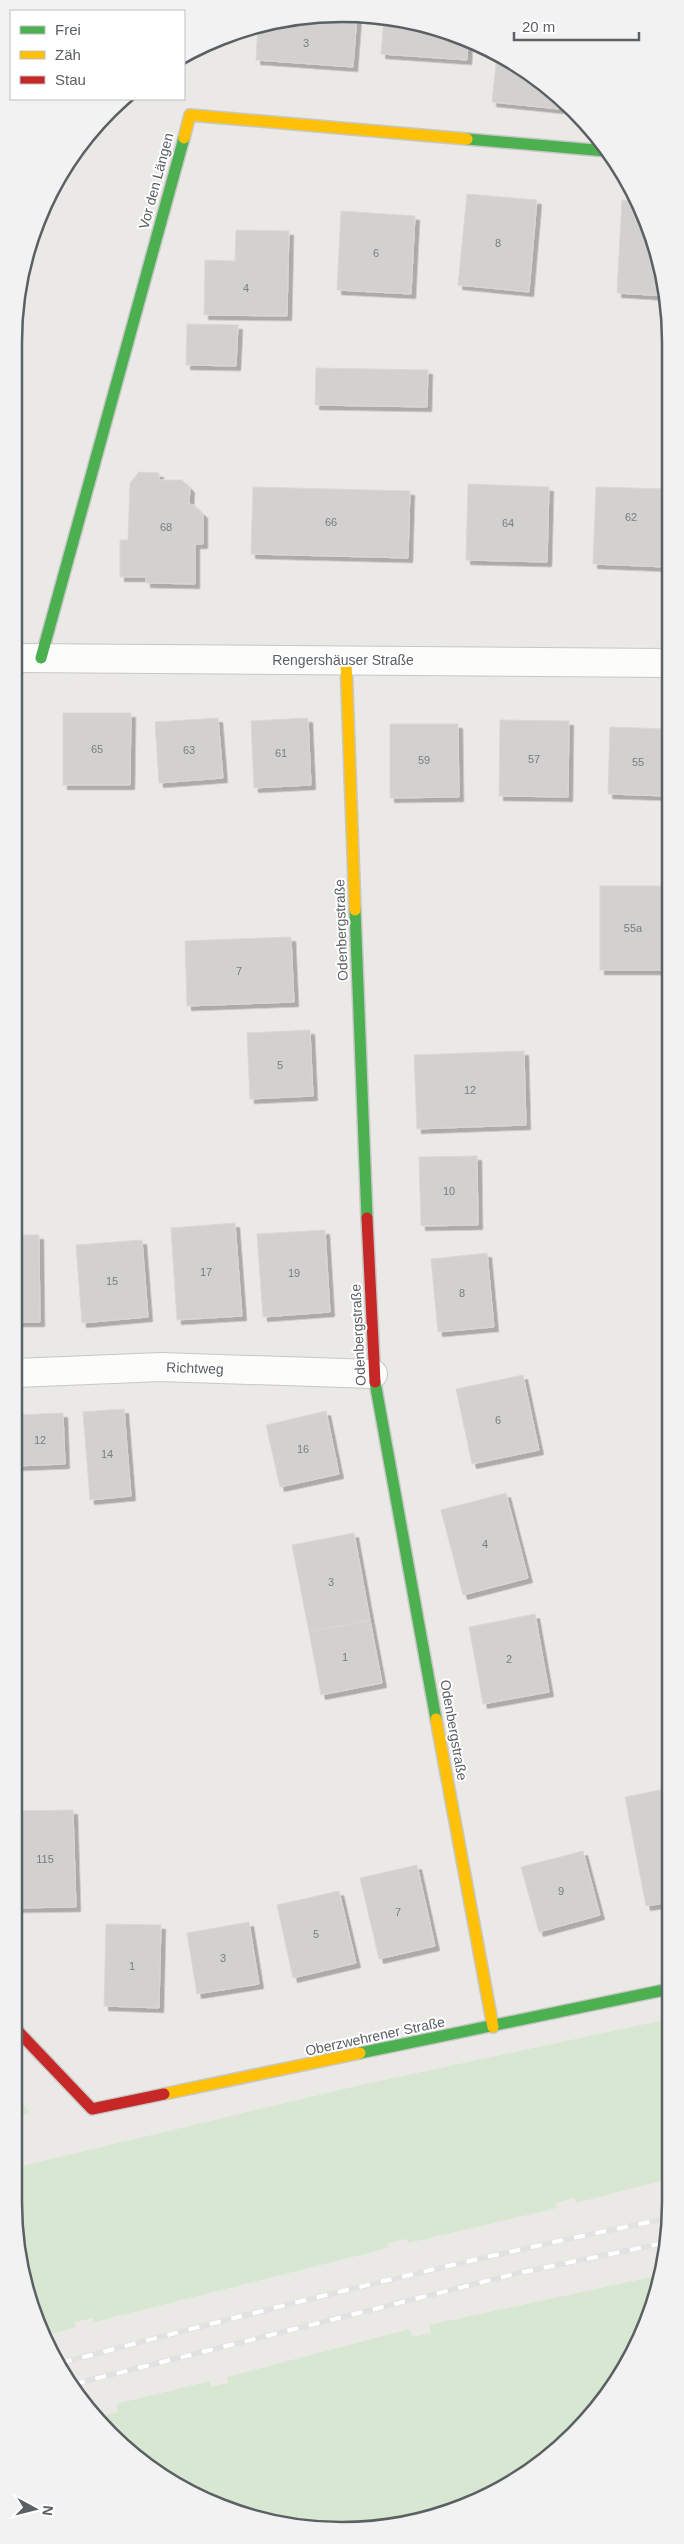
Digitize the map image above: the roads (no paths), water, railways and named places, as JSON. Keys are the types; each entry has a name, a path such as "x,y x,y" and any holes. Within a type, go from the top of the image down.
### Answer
{"street":[{"name":"Vor den Längen","path":"30,658 190,115 597,150"},
{"name":"Rengershäuser Straße","path":"30,658 662,662"},
{"name":"Odenbergstraße","path":"346,661 373,1374 493,2027"},
{"name":"Richtweg","path":"22,1372 161,1367 373,1374"},
{"name":"Oberzwehrener Straße","path":"22,2036 92,2109 662,1990"}],"railway":[{"path":"65,2362 361,2286 512,2251 661,2220"},
{"path":"78,2383 523,2272 659,2244"}]}
